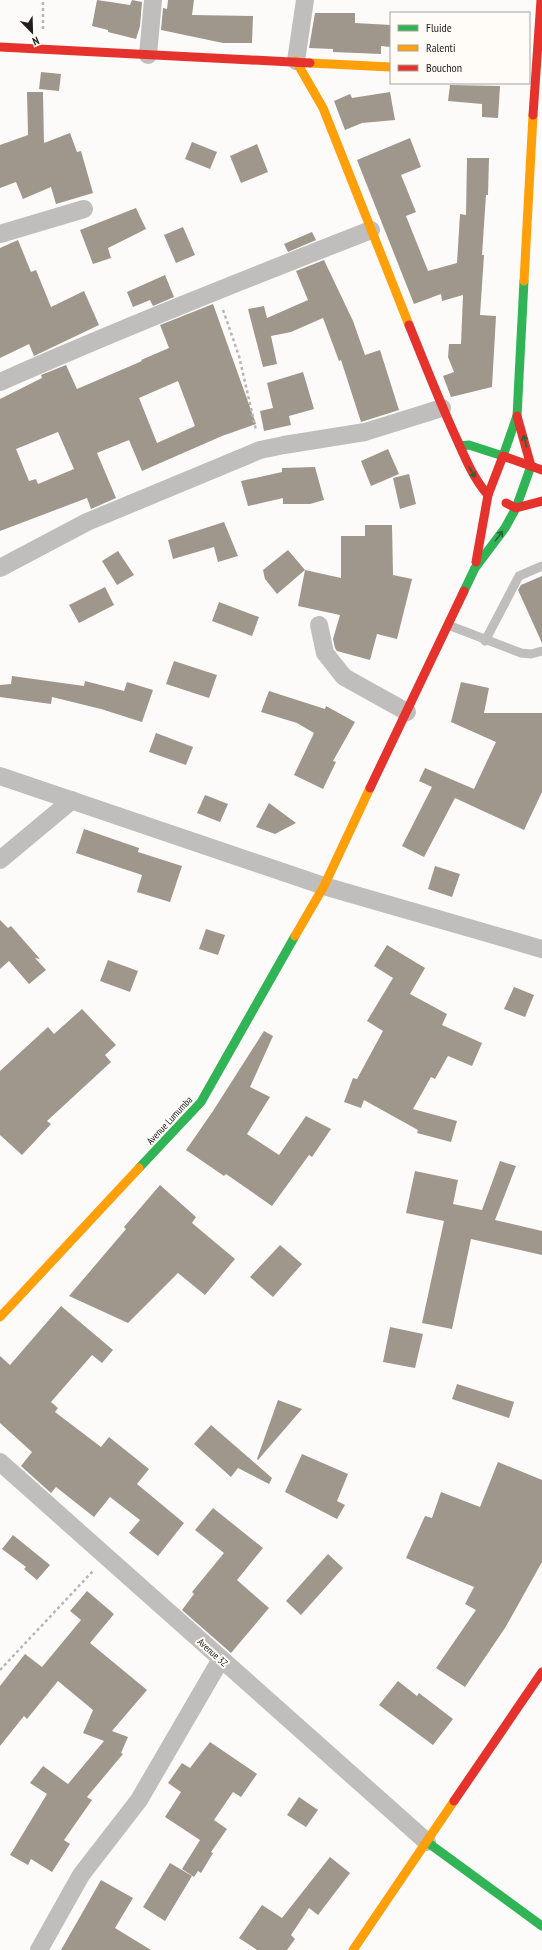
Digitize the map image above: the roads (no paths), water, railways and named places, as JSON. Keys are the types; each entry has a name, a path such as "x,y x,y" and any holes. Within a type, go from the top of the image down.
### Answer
{"street":[{"path":"148,55 153,0"},
{"path":"305,0 301,15 296,61 323,108 442,408 480,486 488,495 516,508 542,501"},
{"path":"475,568 488,495 517,416 541,0"},
{"path":"0,47 390,67"},
{"path":"0,234 84,209"},
{"path":"0,382 93,341 217,290 371,230"},
{"path":"0,568 87,522 260,450 365,432 442,408"},
{"path":"475,568 505,528 516,508 531,466 517,416"},
{"path":"460,446 469,445 542,470"},
{"name":"Avenue Lumumba","path":"0,1317 201,1102 324,886 475,568"},
{"path":"319,625 325,653 344,677 407,712"},
{"path":"0,776 324,886 542,949"},
{"path":"0,860 72,800"},
{"name":"Avenue 3Z","path":"0,1462 427,1842"},
{"path":"39,1950 82,1876 139,1800 221,1659"},
{"path":"353,1950 542,1672"},
{"path":"427,1842 542,1926"}],"lane":[{"path":"485,641 519,576 542,566"},
{"path":"448,625 485,641 521,653 531,654 542,651"}]}
